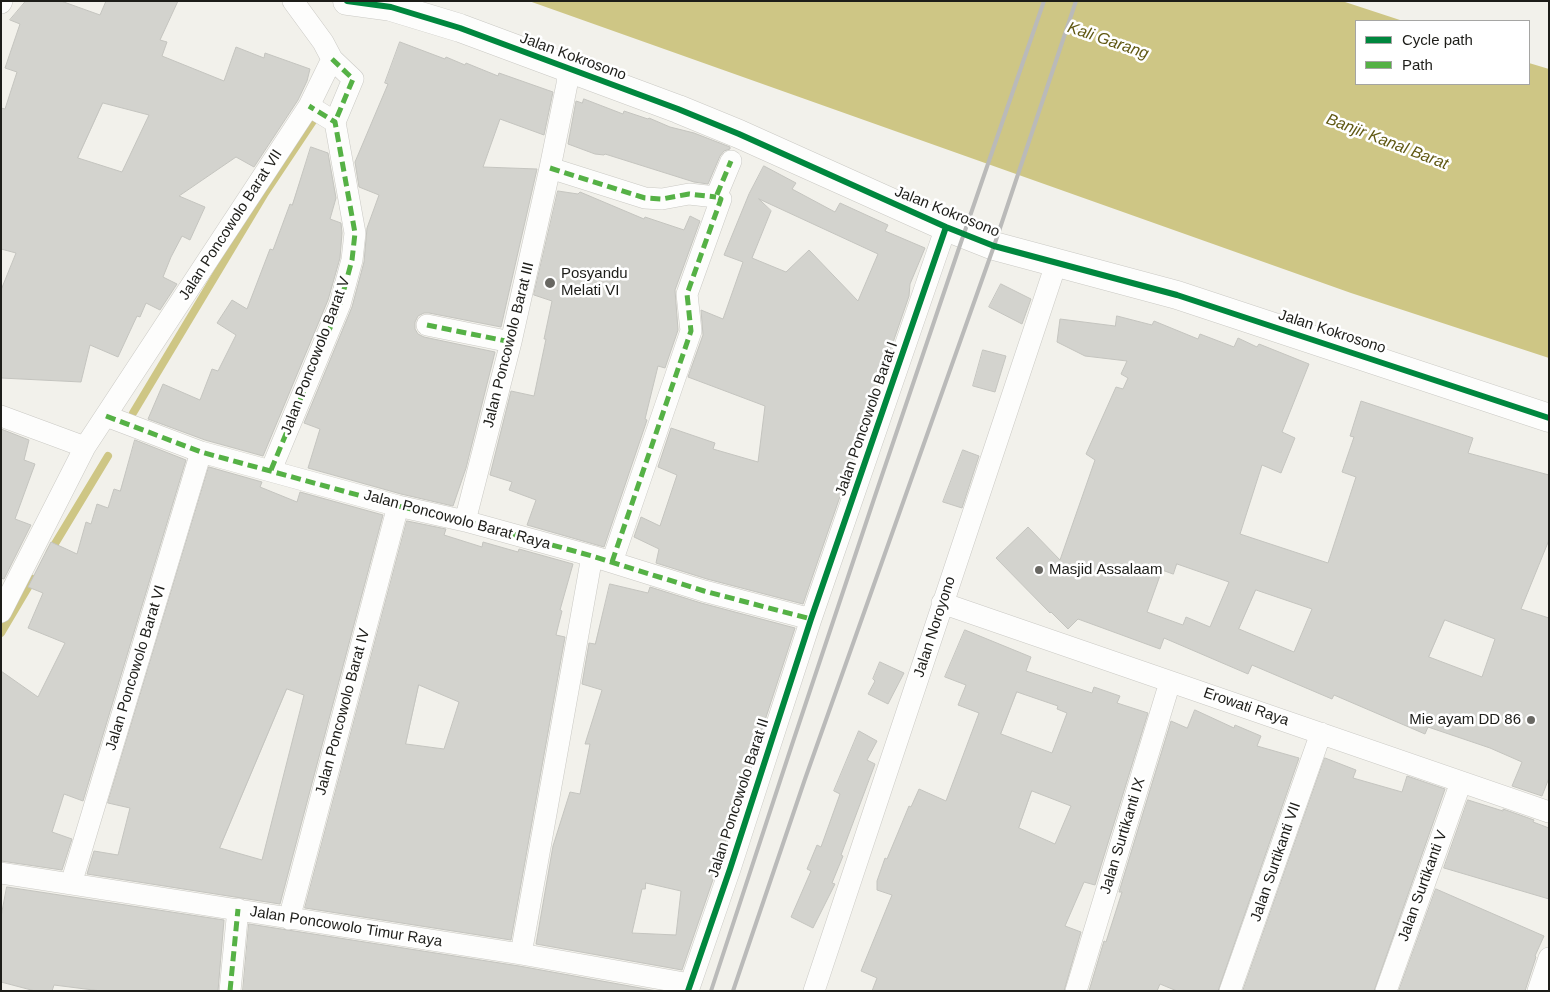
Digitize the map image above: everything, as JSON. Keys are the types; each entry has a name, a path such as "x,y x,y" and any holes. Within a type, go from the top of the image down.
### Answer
{"street":[{"path":"293,1 323,42 332,59 353,79 335,122 309,106"},
{"name":"Jalan Kokrosono","path":"347,1 391,8 460,28 678,109 738,134 946,228 994,246 1177,295 1549,418"},
{"name":"Jalan Poncowolo Barat VII","path":"1,612 85,447 309,106 332,59"},
{"name":"Jalan Poncowolo Barat III","path":"465,521 511,342 550,168 567,84 568,68"},
{"name":"Jalan Poncowolo Barat V","path":"271,470 340,304 352,260 356,233 335,122"},
{"path":"716,197 730,161"},
{"path":"550,168 645,198 662,199 689,194 721,199 687,294 691,331 612,562"},
{"name":"Jalan Poncowolo Barat I","path":"811,619 946,228"},
{"name":"Jalan Noroyono","path":"814,991 1056,264"},
{"path":"427,325 511,342"},
{"path":"1,416 85,447"},
{"name":"Jalan Poncowolo Barat Raya","path":"106,416 201,452 398,506 465,521 592,556 704,591 811,619"},
{"name":"Jalan Poncowolo Barat VI","path":"71,884 201,452"},
{"name":"Jalan Poncowolo Barat IV","path":"289,919 398,506"},
{"path":"521,954 592,556"},
{"name":"Erowati Raya","path":"942,603 1549,812"},
{"name":"Jalan Poncowolo Barat II","path":"689,988 811,619"},
{"name":"Jalan Surtikanti IX","path":"1076,991 1170,682"},
{"name":"Jalan Surtikanti VII","path":"1230,991 1321,733"},
{"name":"Jalan Surtikanti V","path":"1386,991 1461,782"},
{"name":"Jalan Poncowolo Timur Raya","path":"1,873 521,954 689,988"},
{"path":"230,991 238,909"},
{"path":"1538,991 1549,958"}],"water":[{"path":"529,1 1342,1 1400,20 1355,20 1355,85 1530,85 1530,63 1549,69 1549,358 1351,293"}],"building":[{"path":"26,1 61,1 100,15 106,1 178,1 160,40 167,42 162,56 224,81 236,47 264,58 265,53 310,69 307,81 298,100 254,167 236,157 179,196 205,207 190,240 182,236 163,277 177,284 160,310 146,303 140,317 137,316 118,357 90,345 81,382 1,378 1,290 16,253 1,249 1,108 5,109 17,72 5,68 20,24 10,20","holes":["103,103 149,115 122,172 78,158"]},
{"path":"400,42 445,59 446,57 465,65 466,63 498,76 499,73 553,92 544,135 500,119 483,167 537,169 501,327 429,313 418,316 415,322 415,329 418,334 424,337 495,352 466,468 453,506 401,494 308,468 320,429 304,423 352,307 364,262 367,228 379,195 359,187 355,162 388,84 385,83"},
{"path":"584,99 623,114 624,111 694,133 730,147 730,149 724,151 720,156 708,184 694,182 605,154 595,154 568,144 576,101 582,103"},
{"path":"311,147 328,153 336,198 330,219 341,223 340,258 328,300 263,456 205,440 148,419 163,384 200,400 212,369 218,371 236,335 217,323 232,300 247,309 270,249 273,250 290,204 292,205"},
{"path":"764,166 796,183 792,189 835,212 840,203 888,225 885,231 925,248 910,284 909,296 803,604 707,579 656,563 659,549 634,537 641,517 660,526 677,475 658,467 671,428 715,443 713,449 758,462 765,406 688,377 703,335 701,310 723,319 743,262 724,255 749,194","holes":["759,199 878,254 858,301 809,250 786,272 752,258 771,211"]},
{"path":"558,191 578,194 580,192 644,219 645,217 684,230 690,216 700,221 675,290 678,330 665,368 658,366 645,419 647,420 604,547 527,525 536,500 509,490 512,482 490,475 511,391 534,396 552,301 534,295"},
{"path":"1001,284 1031,299 1022,324 989,307"},
{"path":"1117,316 1152,325 1154,321 1198,339 1200,334 1234,347 1238,338 1257,347 1259,344 1309,364 1282,432 1295,438 1281,473 1262,465 1240,534 1328,563 1356,477 1342,472 1354,437 1350,436 1361,401 1473,438 1468,453 1549,475 1549,540 1521,609 1549,618 1549,778 1542,796 1512,786 1522,762 1490,748 1428,727 1425,734 1334,695 1332,699 1252,665 1248,674 1164,638 1160,649 1078,619 1068,629 996,558 1028,527 1060,560 1095,460 1086,454 1116,387 1123,389 1128,378 1121,374 1127,361 1085,356 1057,342 1060,319 1115,326","holes":["1177,564 1229,582 1210,627 1186,617 1183,625 1147,612 1162,570 1173,574","1256,590 1312,609 1294,652 1239,629","1445,620 1495,639 1482,677 1429,657"]},
{"path":"983,350 1006,356 995,392 973,386"},
{"path":"1,429 29,440 24,460 35,464 15,519 31,525 4,579 1,578"},
{"path":"135,440 186,460 83,801 64,794 52,832 72,839 62,870 1,861 1,671 38,697 65,643 28,628 43,593 28,587 51,542 77,554 86,522 91,524 97,504 108,508 114,489 120,491"},
{"path":"963,450 979,456 962,508 943,502"},
{"path":"209,467 262,482 260,487 297,502 300,492 383,515 280,904 87,874 94,851 118,855 130,808 108,803","holes":["287,689 304,695 262,860 220,848"]},
{"path":"407,521 446,529 444,535 482,547 483,542 518,552 519,549 573,564 560,610 562,611 556,635 565,637 511,940 305,908","holes":["419,685 459,702 444,749 406,744"]},
{"path":"610,584 648,593 650,587 701,603 795,628 682,970 536,944 553,846 570,792 580,794 590,744 585,744 602,690 582,684 589,643 595,644","holes":["646,883 681,891 676,935 632,933 642,889 645,889"]},
{"path":"965,630 1031,657 1026,671 1092,693 1094,687 1120,696 1117,703 1148,713 1095,885 1084,882 1065,926 1081,932 1064,991 872,991 877,978 861,971 892,895 877,890 877,881 885,858 887,859 909,806 911,807 919,789 946,801 979,713 958,705 966,685 945,677","holes":["1017,692 1058,706 1057,709 1067,713 1052,753 1001,734","1032,791 1071,806 1055,844 1019,828"]},
{"path":"880,662 904,673 888,704 868,694 875,681 873,679"},
{"path":"1195,710 1234,728 1235,725 1261,736 1257,746 1299,758 1218,991 1177,991 1160,984 1157,991 1089,991 1104,941 1106,942 1122,892 1119,892 1171,721 1187,728"},
{"path":"859,731 877,741 867,760 875,764 841,855 843,856 832,883 835,884 813,928 791,917 811,871 807,869 817,845 821,847 840,794 834,791"},
{"path":"1325,758 1356,770 1353,778 1402,792 1407,776 1445,789 1374,991 1243,991"},
{"path":"1468,800 1503,811 1503,809 1534,820 1533,822 1549,828 1549,899 1444,868"},
{"path":"7,887 224,920 218,991 101,991 54,985 52,991 35,991 1,982 1,917"},
{"path":"1436,889 1544,936 1535,956 1525,991 1399,991"},
{"path":"249,924 519,966 657,991 243,991"}],"waterway":[{"path":"133,413 265,193 317,115"},
{"path":"50,552 108,456"},
{"path":"1,633 33,579"}],"railway":[{"path":"711,991 875,495 1044,1"},
{"path":"733,991 805,779 994,246 1076,1"}],"marked path":[{"path":"332,59 353,79 335,122"},
{"path":"271,470 340,304 352,260 355,233 335,122 309,106"},
{"path":"612,562 691,331 687,294 721,199 716,197 731,161"},
{"path":"550,168 645,198 662,199 689,194 716,197"},
{"path":"427,325 511,342"},
{"path":"106,416 201,452 398,506 465,521 592,556 704,591 811,619"},
{"path":"230,991 238,909"}],"cycle path":[{"path":"347,1 391,7 460,28 678,109 739,134 946,227 994,246 1177,295 1549,418"},
{"path":"688,991 730,869 811,619 946,227"}],"place":[{"name":"Posyandu Melati VI","path":"550,283"},
{"name":"Masjid Assalaam","path":"1039,570"},
{"name":"Mie ayam DD 86","path":"1531,720"}],"water label":[{"name":"Kali Garang","path":"1108,41"},
{"name":"Banjir Kanal Barat","path":"1387,142"}]}
